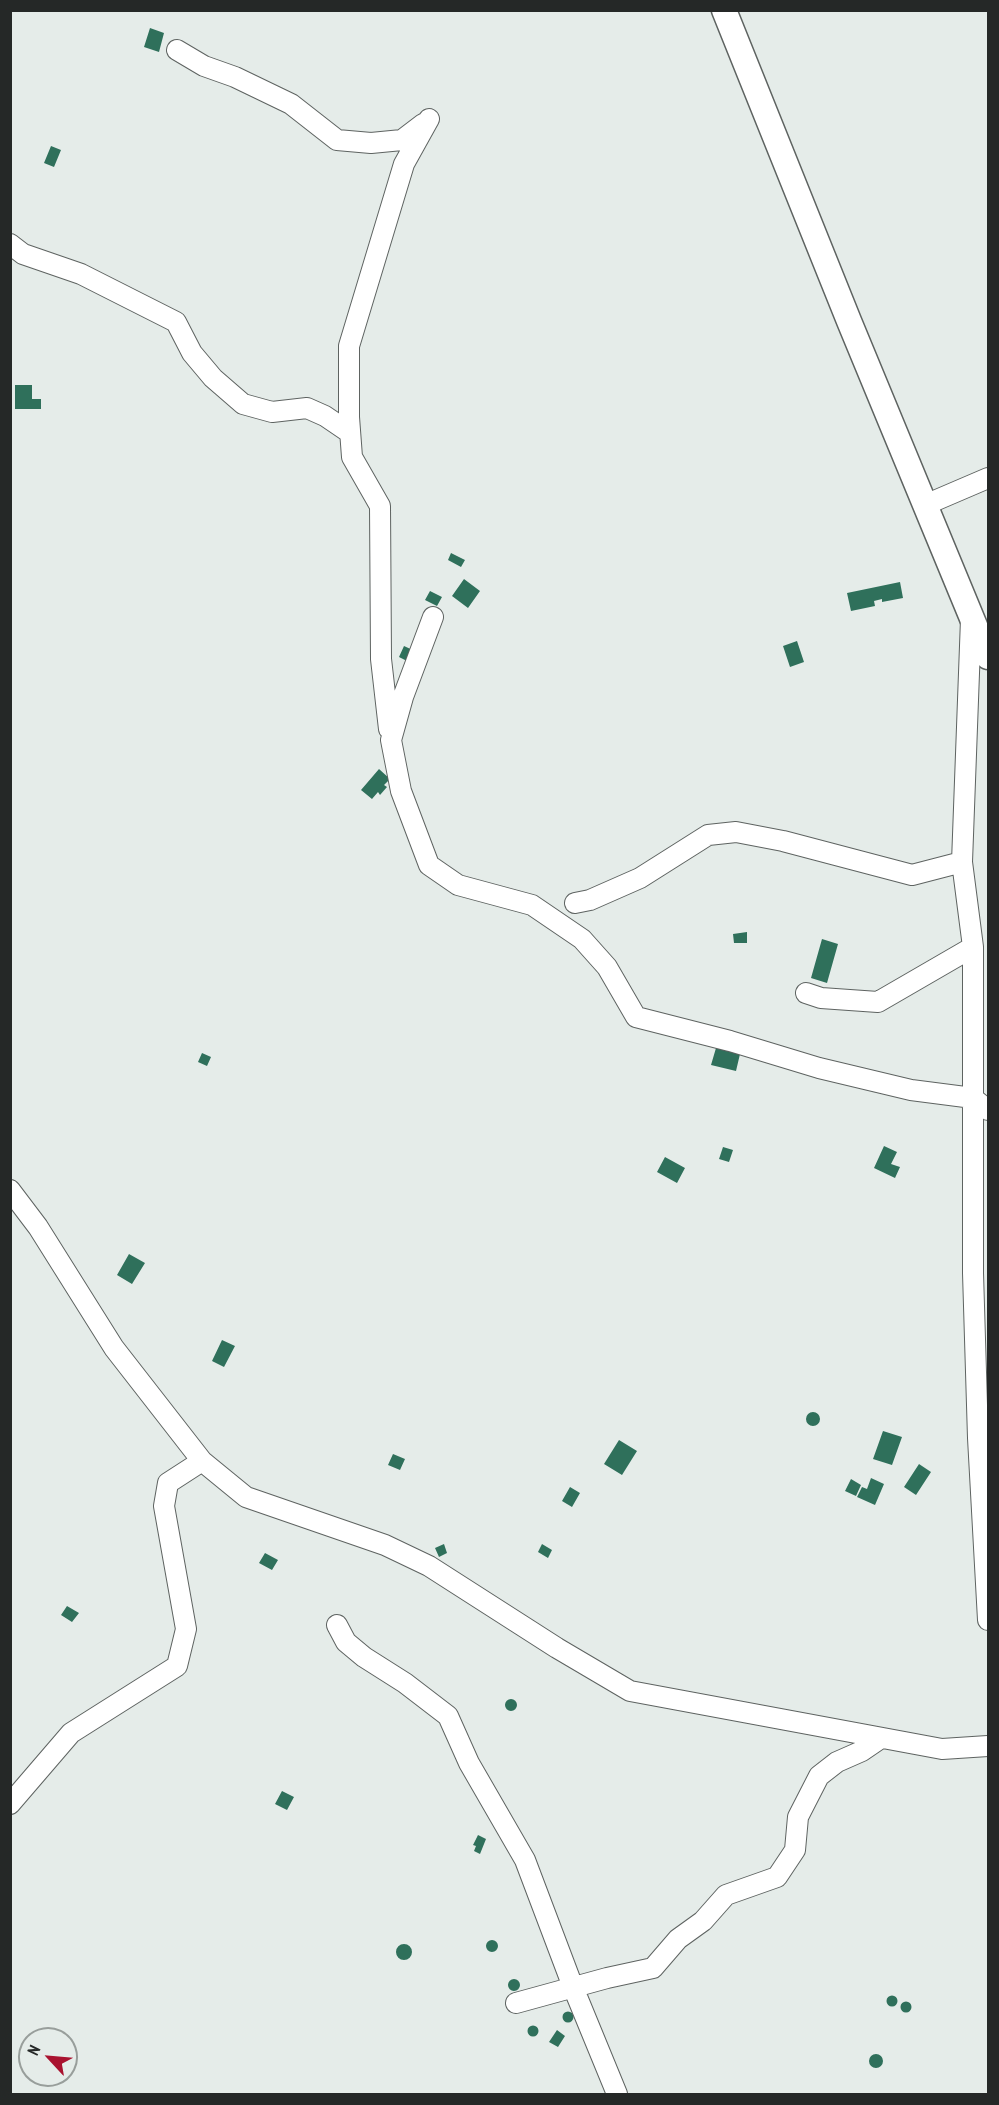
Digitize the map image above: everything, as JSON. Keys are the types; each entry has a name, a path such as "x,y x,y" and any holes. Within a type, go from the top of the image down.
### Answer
{"main road":[{"path":"724,10 988,657"}],"street":[{"path":"177,50 204,66 243,81 291,104 337,140 371,143 402,141 429,119 404,164 349,346 352,457 380,506 381,659 391,740 401,791 429,865 458,885 532,905 582,939 607,967 636,1017 730,1041 842,1074 911,1090 973,1098 988,1110"},
{"path":"10,244 23,254 81,274 176,322 192,353 213,378 243,404 272,412 307,408 325,416 350,433"},
{"path":"925,505 988,478"},
{"path":"971,616 962,862 973,947 973,1284 978,1438 988,1620"},
{"path":"391,740 402,697 433,617"},
{"path":"575,903 590,900 640,878 708,835 717,834 736,832 783,841 912,875 962,862"},
{"path":"806,993 821,998 878,1002 973,947"},
{"path":"10,1191 38,1227 114,1348 202,1461 246,1497 385,1545 429,1566 557,1648 630,1691 942,1749 988,1746"},
{"path":"10,1804 71,1733 177,1666 186,1629 164,1506 168,1483 202,1461"},
{"path":"337,1625 346,1642 364,1657 405,1683 448,1716 468,1762 525,1860 617,2094"},
{"path":"516,2003 653,1968 678,1939 703,1922 726,1895 777,1877 795,1850 798,1817 819,1776 837,1762 862,1751 881,1738"}],"building":[{"path":"150,28 164,33 159,52 144,47"},
{"path":"51,146 61,150 54,167 44,163"},
{"path":"15,385 32,385 32,399 41,399 41,409 15,409"},
{"path":"451,553 465,560 461,567 448,560"},
{"path":"464,579 480,591 468,608 452,596"},
{"path":"900,582 903,598 882,602 882,599 874,601 875,606 851,611 847,593"},
{"path":"430,591 442,597 437,606 425,600"},
{"path":"797,641 804,662 790,667 783,646"},
{"path":"404,646 417,652 411,663 399,657"},
{"path":"379,769 390,779 384,785 387,787 380,795 378,792 372,799 361,790"},
{"path":"747,932 747,943 734,943 733,934"},
{"path":"822,939 838,944 827,983 811,978"},
{"path":"716,1048 740,1054 736,1071 711,1065"},
{"path":"202,1053 211,1057 207,1066 198,1062"},
{"path":"884,1146 897,1152 891,1164 900,1167 895,1178 874,1168"},
{"path":"723,1147 733,1150 729,1162 719,1159"},
{"path":"665,1157 685,1168 677,1183 657,1172"},
{"path":"129,1254 145,1263 132,1284 117,1275"},
{"path":"222,1340 235,1346 224,1367 212,1361"},
{"path":"810,1412 816,1412 820,1419 816,1426 810,1426 806,1422 806,1416"},
{"path":"883,1431 902,1437 892,1465 873,1459"},
{"path":"619,1440 637,1451 622,1475 604,1464"},
{"path":"393,1454 405,1459 400,1470 388,1465"},
{"path":"919,1464 931,1472 916,1495 904,1487"},
{"path":"871,1478 884,1484 875,1505 857,1497 862,1487 867,1489"},
{"path":"851,1479 861,1485 856,1496 845,1491"},
{"path":"570,1487 580,1493 572,1507 562,1501"},
{"path":"444,1544 447,1553 439,1557 435,1548"},
{"path":"542,1544 552,1550 548,1558 538,1552"},
{"path":"265,1553 278,1560 272,1570 259,1563"},
{"path":"67,1606 79,1613 72,1622 61,1615"},
{"path":"511,1699 517,1705 511,1711 505,1705"},
{"path":"282,1791 294,1797 287,1810 275,1804"},
{"path":"478,1835 486,1839 480,1854 474,1851 476,1846 473,1845"},
{"path":"492,1940 498,1946 492,1952 486,1946"},
{"path":"401,1944 407,1944 412,1952 410,1958 401,1960 396,1955 396,1949"},
{"path":"516,1979 519,1980 519,1990 512,1991 509,1990 508,1983 509,1980"},
{"path":"892,1995 898,2001 892,2007 886,2001"},
{"path":"906,2001 912,2007 906,2013 900,2007"},
{"path":"568,2011 574,2017 568,2023 562,2017"},
{"path":"533,2025 539,2031 533,2037 527,2031"},
{"path":"557,2030 565,2036 558,2047 549,2042"},
{"path":"873,2054 879,2054 883,2061 879,2068 873,2068 869,2064 869,2058"}]}
